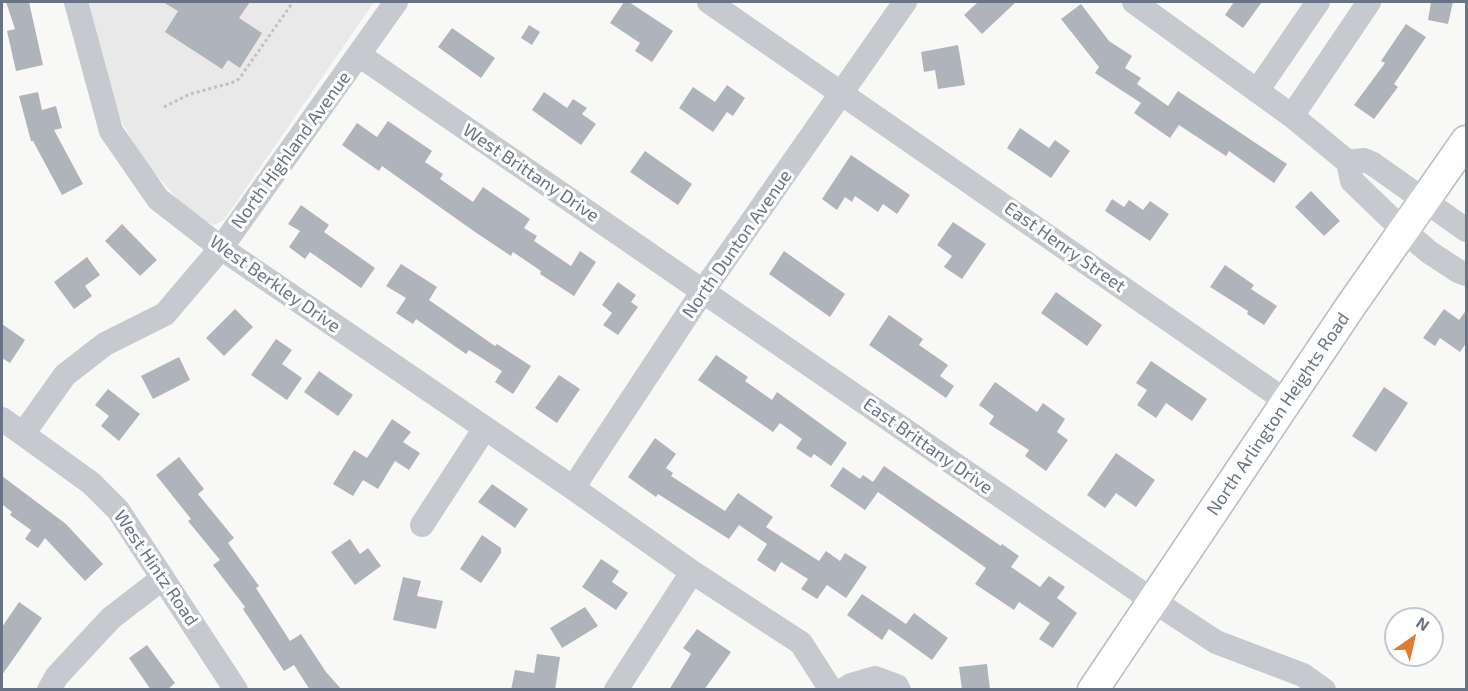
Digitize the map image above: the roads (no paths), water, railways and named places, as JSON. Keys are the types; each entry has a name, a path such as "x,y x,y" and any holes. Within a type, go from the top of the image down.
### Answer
{"main road":[{"name":"North Arlington Heights Road","path":"1093,690 1403,230 1467,141"}],"street":[{"name":"West Berkley Drive","path":"76,2 111,131 158,199 221,248 486,428 692,572 801,644 831,690"},
{"name":"North Highland Avenue","path":"23,434 65,375 105,344 165,314 221,248 396,2"},
{"name":"East Henry Street","path":"709,2 1287,401"},
{"name":"North Dunton Avenue","path":"573,488 703,291 905,2"},
{"path":"1134,2 1292,116 1348,162 1352,181 1403,230 1429,252 1458,271 1467,274"},
{"path":"1257,91 1318,2"},
{"path":"1292,116 1369,2"},
{"name":"West Brittany Drive","path":"359,55 703,291"},
{"path":"1348,162 1364,160 1373,164 1467,230"},
{"name":"East Brittany Drive","path":"703,291 1216,642 1303,675 1324,690"},
{"name":"West Hintz Road","path":"2,419 91,483 118,510 236,690"},
{"path":"422,525 486,428"},
{"path":"616,690 692,572"},
{"path":"49,690 57,676 111,618 164,578"},
{"path":"843,690 851,685 875,678 897,686 899,690"}]}
